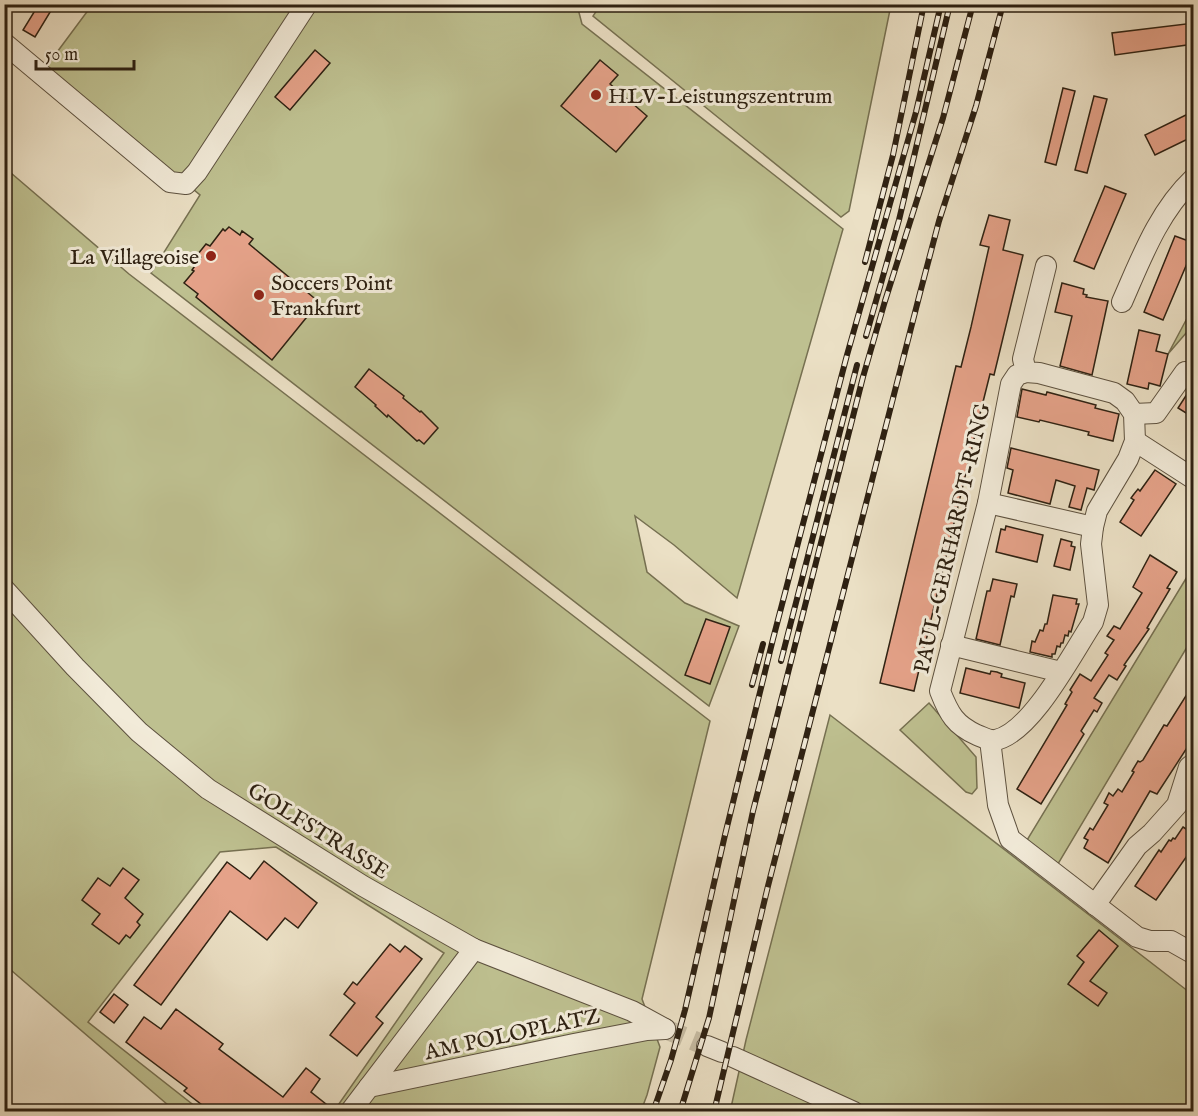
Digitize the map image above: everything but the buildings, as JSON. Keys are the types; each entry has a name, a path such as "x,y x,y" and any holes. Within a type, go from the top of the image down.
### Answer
{"street":[{"path":"4,43 170,182 186,184 197,172 307,4"},
{"path":"1122,302 1154,230 1185,186 1194,178"},
{"path":"1046,266 1023,359 1026,372 1039,373 1114,393 1125,401 1134,414 1135,441 1128,459 1097,511 1093,528 1091,544 1098,605 1094,622 1031,717 1013,732 997,740 990,740 998,805 1010,839 1137,937 1150,941 1171,941 1194,954"},
{"name":"PAUL-GERHARDT-RING","path":"990,740 962,729 949,712 940,691 988,503 1011,384 1017,375 1026,372"},
{"path":"1134,414 1156,413 1185,372 1194,377"},
{"path":"1135,441 1194,479"},
{"path":"988,503 1093,528"},
{"name":"GOLFSTRASSE","path":"4,589 75,667 139,732 208,789 363,886 474,949 632,1011 665,1029"},
{"path":"951,645 1061,672"},
{"path":"1095,905 1137,846 1177,806 1189,767 1194,763"},
{"name":"AM POLOPLATZ","path":"350,1112 474,949"},
{"name":"AM POLOPLATZ","path":"369,1087 574,1044 665,1029"},
{"path":"720,1052 854,1112"}],"green space":[{"path":"601,4 891,5 849,211 841,217 593,16"},
{"path":"92,5 577,5 582,24 843,229 737,598 674,545 635,516 647,572 685,603 739,626 709,706 151,273 200,195 46,67"},
{"path":"4,167 129,274 710,721 642,999 660,1047 641,1111 334,1111 444,953 276,847 220,852 88,1022 201,1111 175,1111 5,965"},
{"path":"1193,307 1193,325 1168,354"},
{"path":"1193,567 1193,637 1055,869 1024,845"},
{"path":"929,703 976,757 977,788 972,794 966,792 900,730"},
{"path":"830,715 1193,995 1193,1111 730,1112 746,1040"}],"tunnel":[{"path":"665,1029 707,1046"}],"railway":[{"path":"865,262 893,155 924,4"},
{"path":"653,1112 685,1010 773,639 847,355 916,112 941,4"},
{"path":"866,336 899,220 950,4"},
{"path":"680,1112 709,1018 753,811 863,377 943,118 973,4"},
{"path":"714,1112 768,886 920,293 939,221 976,106 1003,4"},
{"path":"781,661 857,365"},
{"path":"752,685 763,644"}],"place":[{"name":"HLV-Leistungszentrum","path":"596,95"},
{"name":"La Villageoise","path":"211,256"},
{"name":"Soccers Point Frankfurt","path":"259,295"}]}
